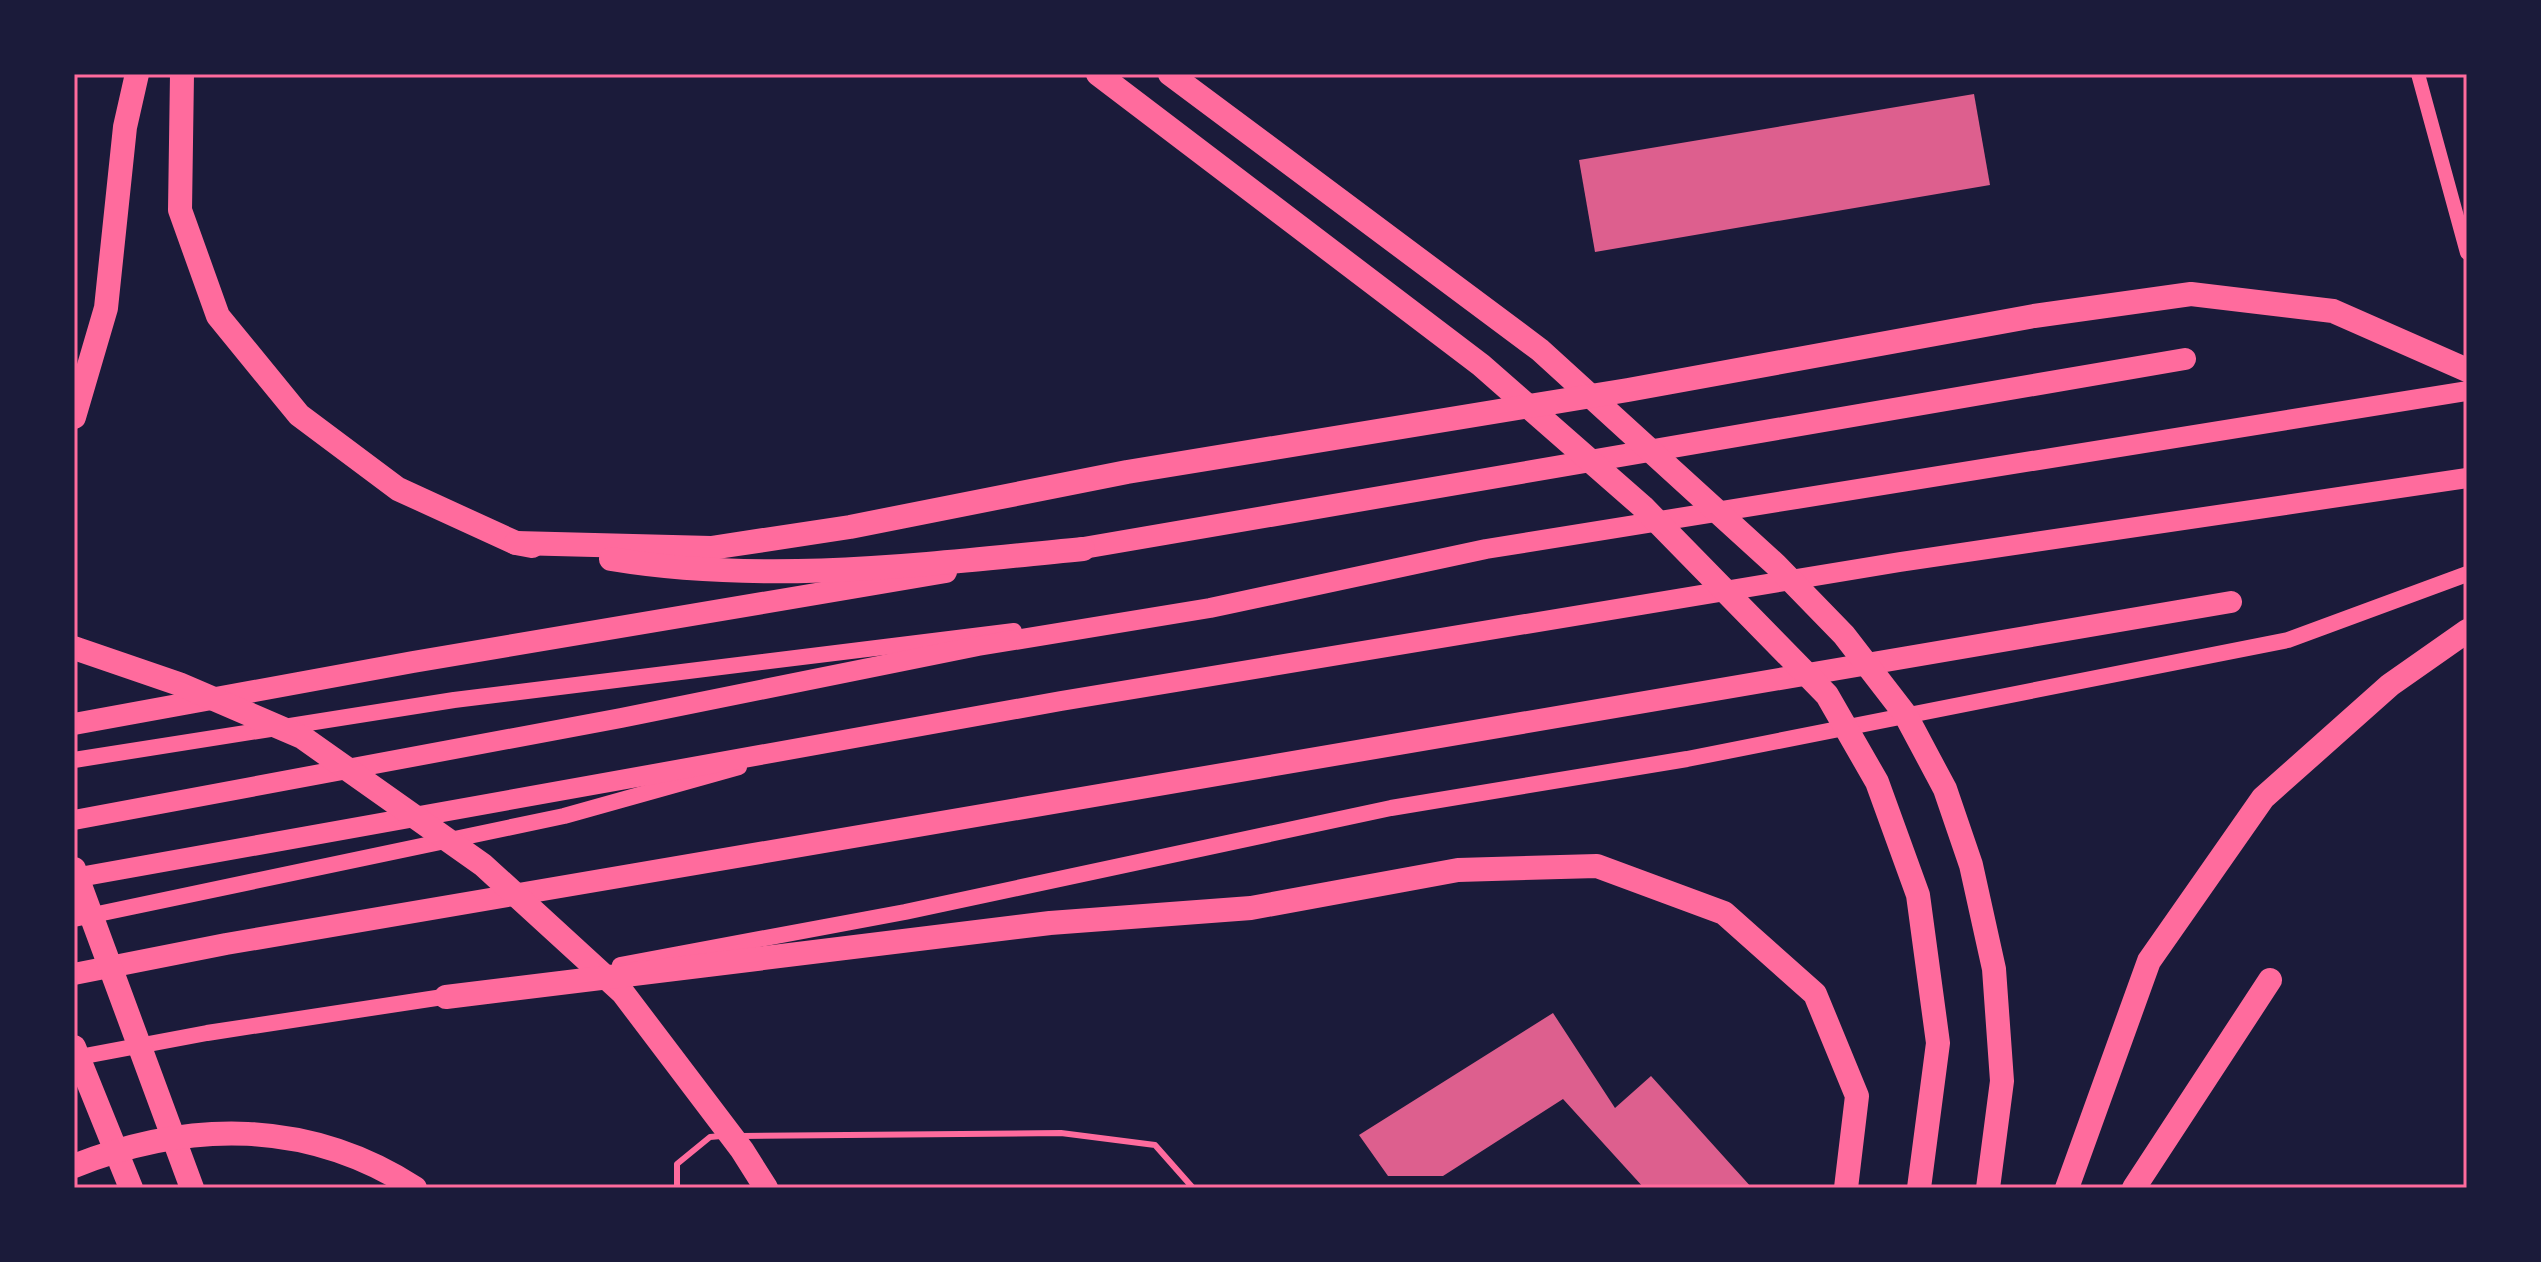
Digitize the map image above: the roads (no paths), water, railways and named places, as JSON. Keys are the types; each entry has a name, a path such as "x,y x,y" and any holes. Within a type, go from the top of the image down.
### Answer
{"highway":[{"path":"74,417 106,308 125,127 137,74"},
{"path":"182,74 180,210 218,316 299,415 398,489 516,543 671,569 773,571 912,565 1083,549"},
{"path":"1098,74 1481,365 1643,507 1827,695 1877,782 1918,895 1938,1043 1919,1188"},
{"path":"1170,74 1540,350 1776,565 1844,635 1905,714 1945,789 1971,865 1994,969 2002,1081 1988,1188"},
{"path":"516,543 711,548 850,527 1127,472 1628,390 2034,316 2191,294 2333,311 2467,370"},
{"path":"74,724 413,662 2185,359"},
{"path":"74,974 226,944 2231,602"},
{"path":"2067,1188 2149,961 2263,798 2390,685 2467,631"},
{"path":"74,648 179,684 302,737 483,865 623,993 742,1150 766,1188"},
{"path":"446,997 1050,923 1251,908 1458,870 1597,866 1724,913 1815,994 1857,1096 1846,1188"},
{"path":"74,869 192,1188"},
{"path":"2134,1188 2270,980"},
{"path":"74,1047 131,1188"},
{"path":"74,1166 120,1148 202,1132 282,1135 382,1167 415,1188"}],"main road":[{"path":"74,820 621,718 978,646 1210,608 1486,549 2467,391"},
{"path":"74,878 1061,701 1900,562 2467,478"},
{"path":"74,1058 207,1033 446,997 905,912 1391,808 1687,759 2288,640 2467,574"},
{"path":"74,760 470,698 1210,608"},
{"path":"74,919 564,816 808,748"}],"street":[{"path":"2418,74 2467,253"}],"lane":[{"path":"677,1188 677,1164 710,1137 1061,1133 1155,1145 1193,1188"}]}
